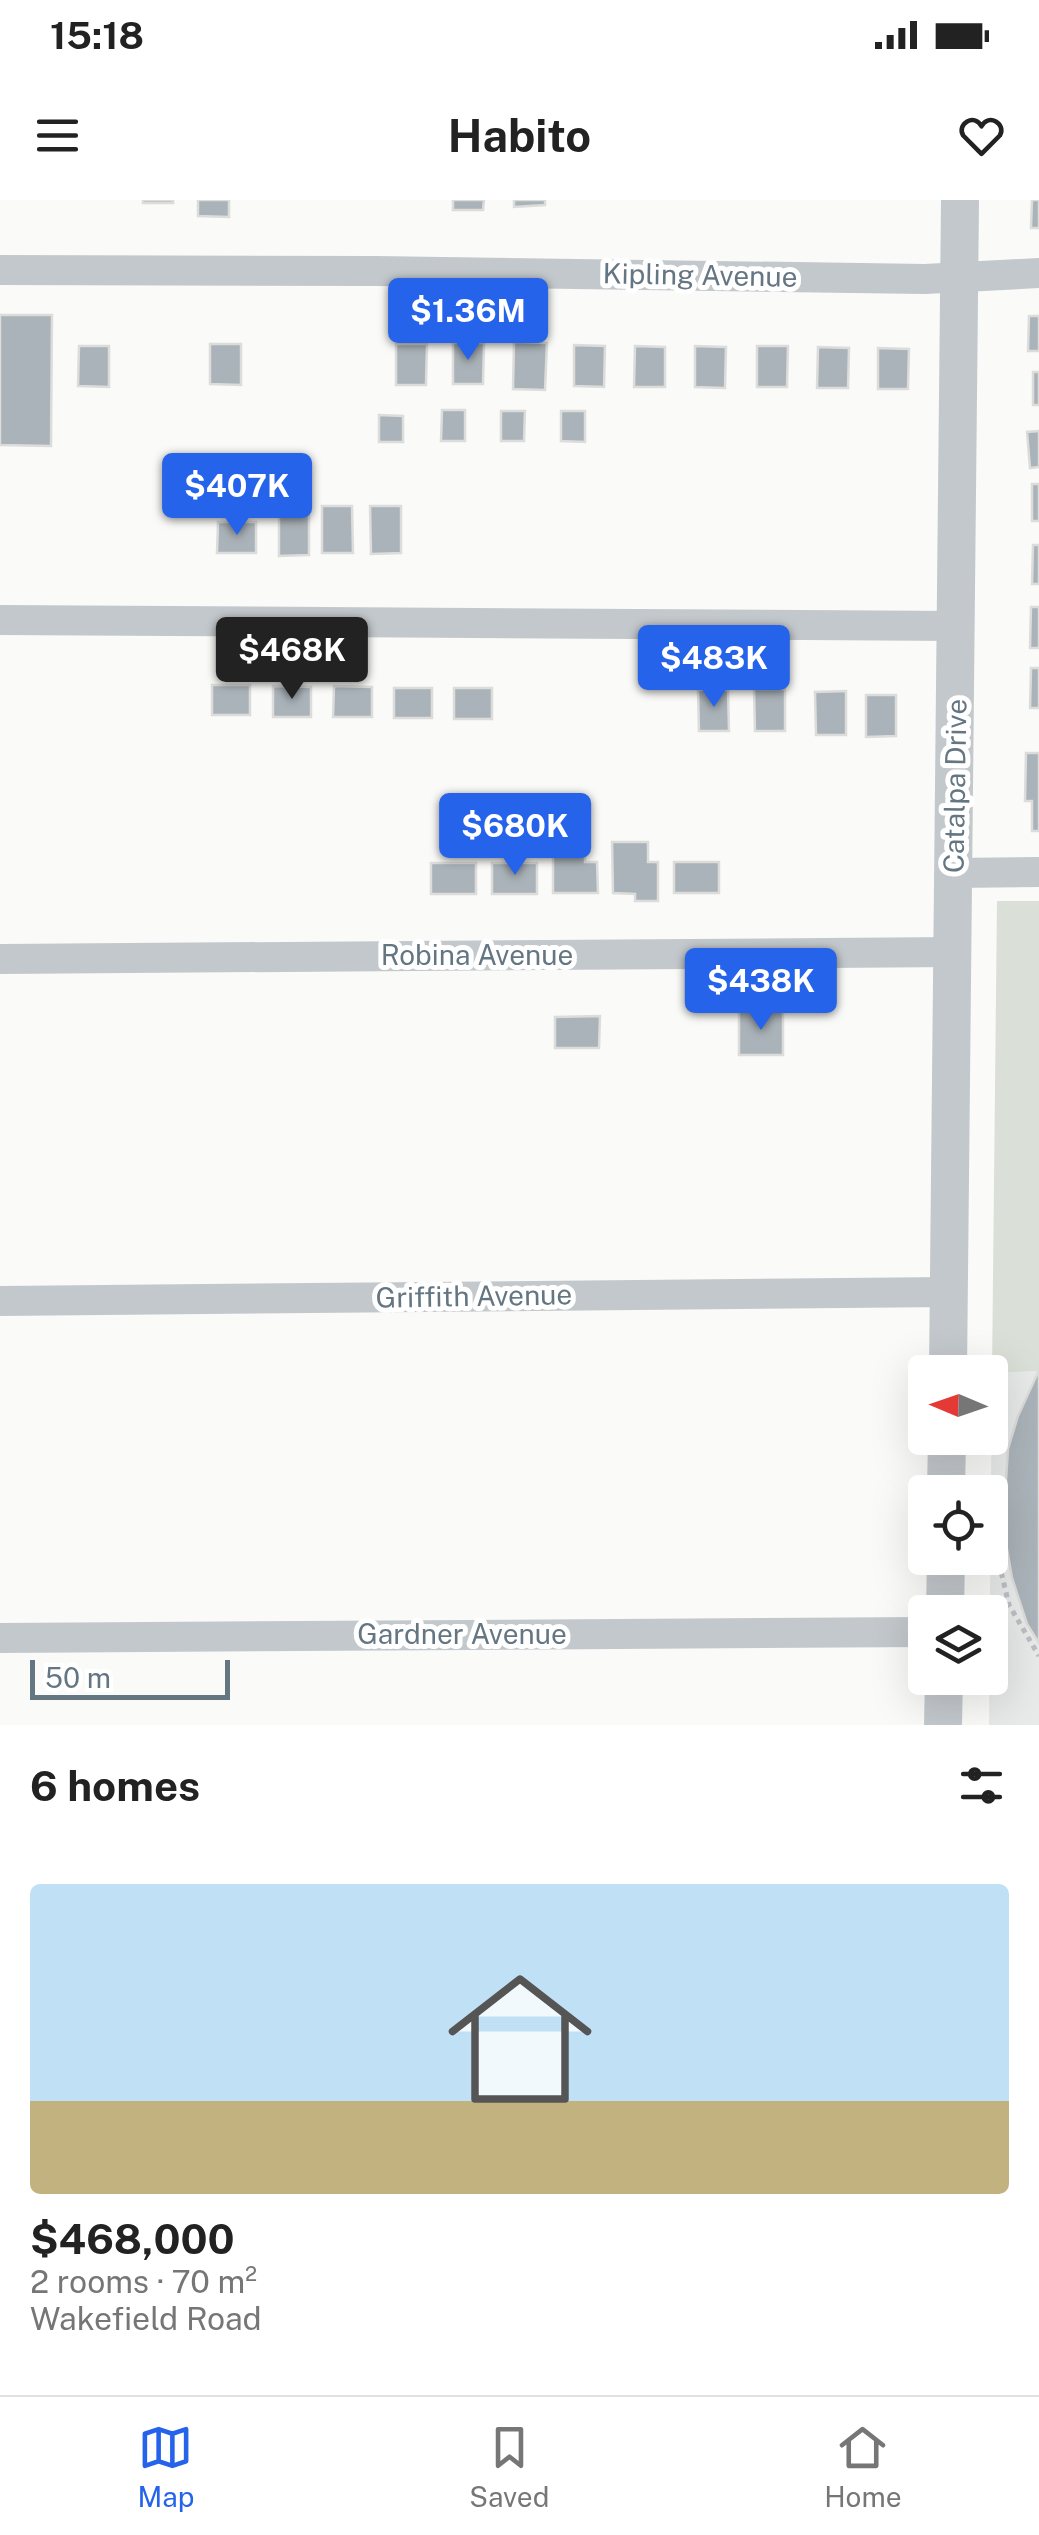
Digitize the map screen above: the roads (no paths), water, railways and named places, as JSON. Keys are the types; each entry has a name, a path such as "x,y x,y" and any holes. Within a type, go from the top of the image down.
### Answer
{"street":[{"name":"Catalpa Drive","path":"948,1355 960,200"},
{"name":"Kipling Avenue","path":"0,270 925,278 1039,273"},
{"path":"0,620 957,626"},
{"path":"954,873 1039,872"},
{"name":"Robina Avenue","path":"0,959 954,952"},
{"name":"Griffith Avenue","path":"0,1300 949,1292"},
{"name":"Gardner Avenue","path":"0,1638 908,1632"},
{"path":"943,1725 944,1695"}]}
